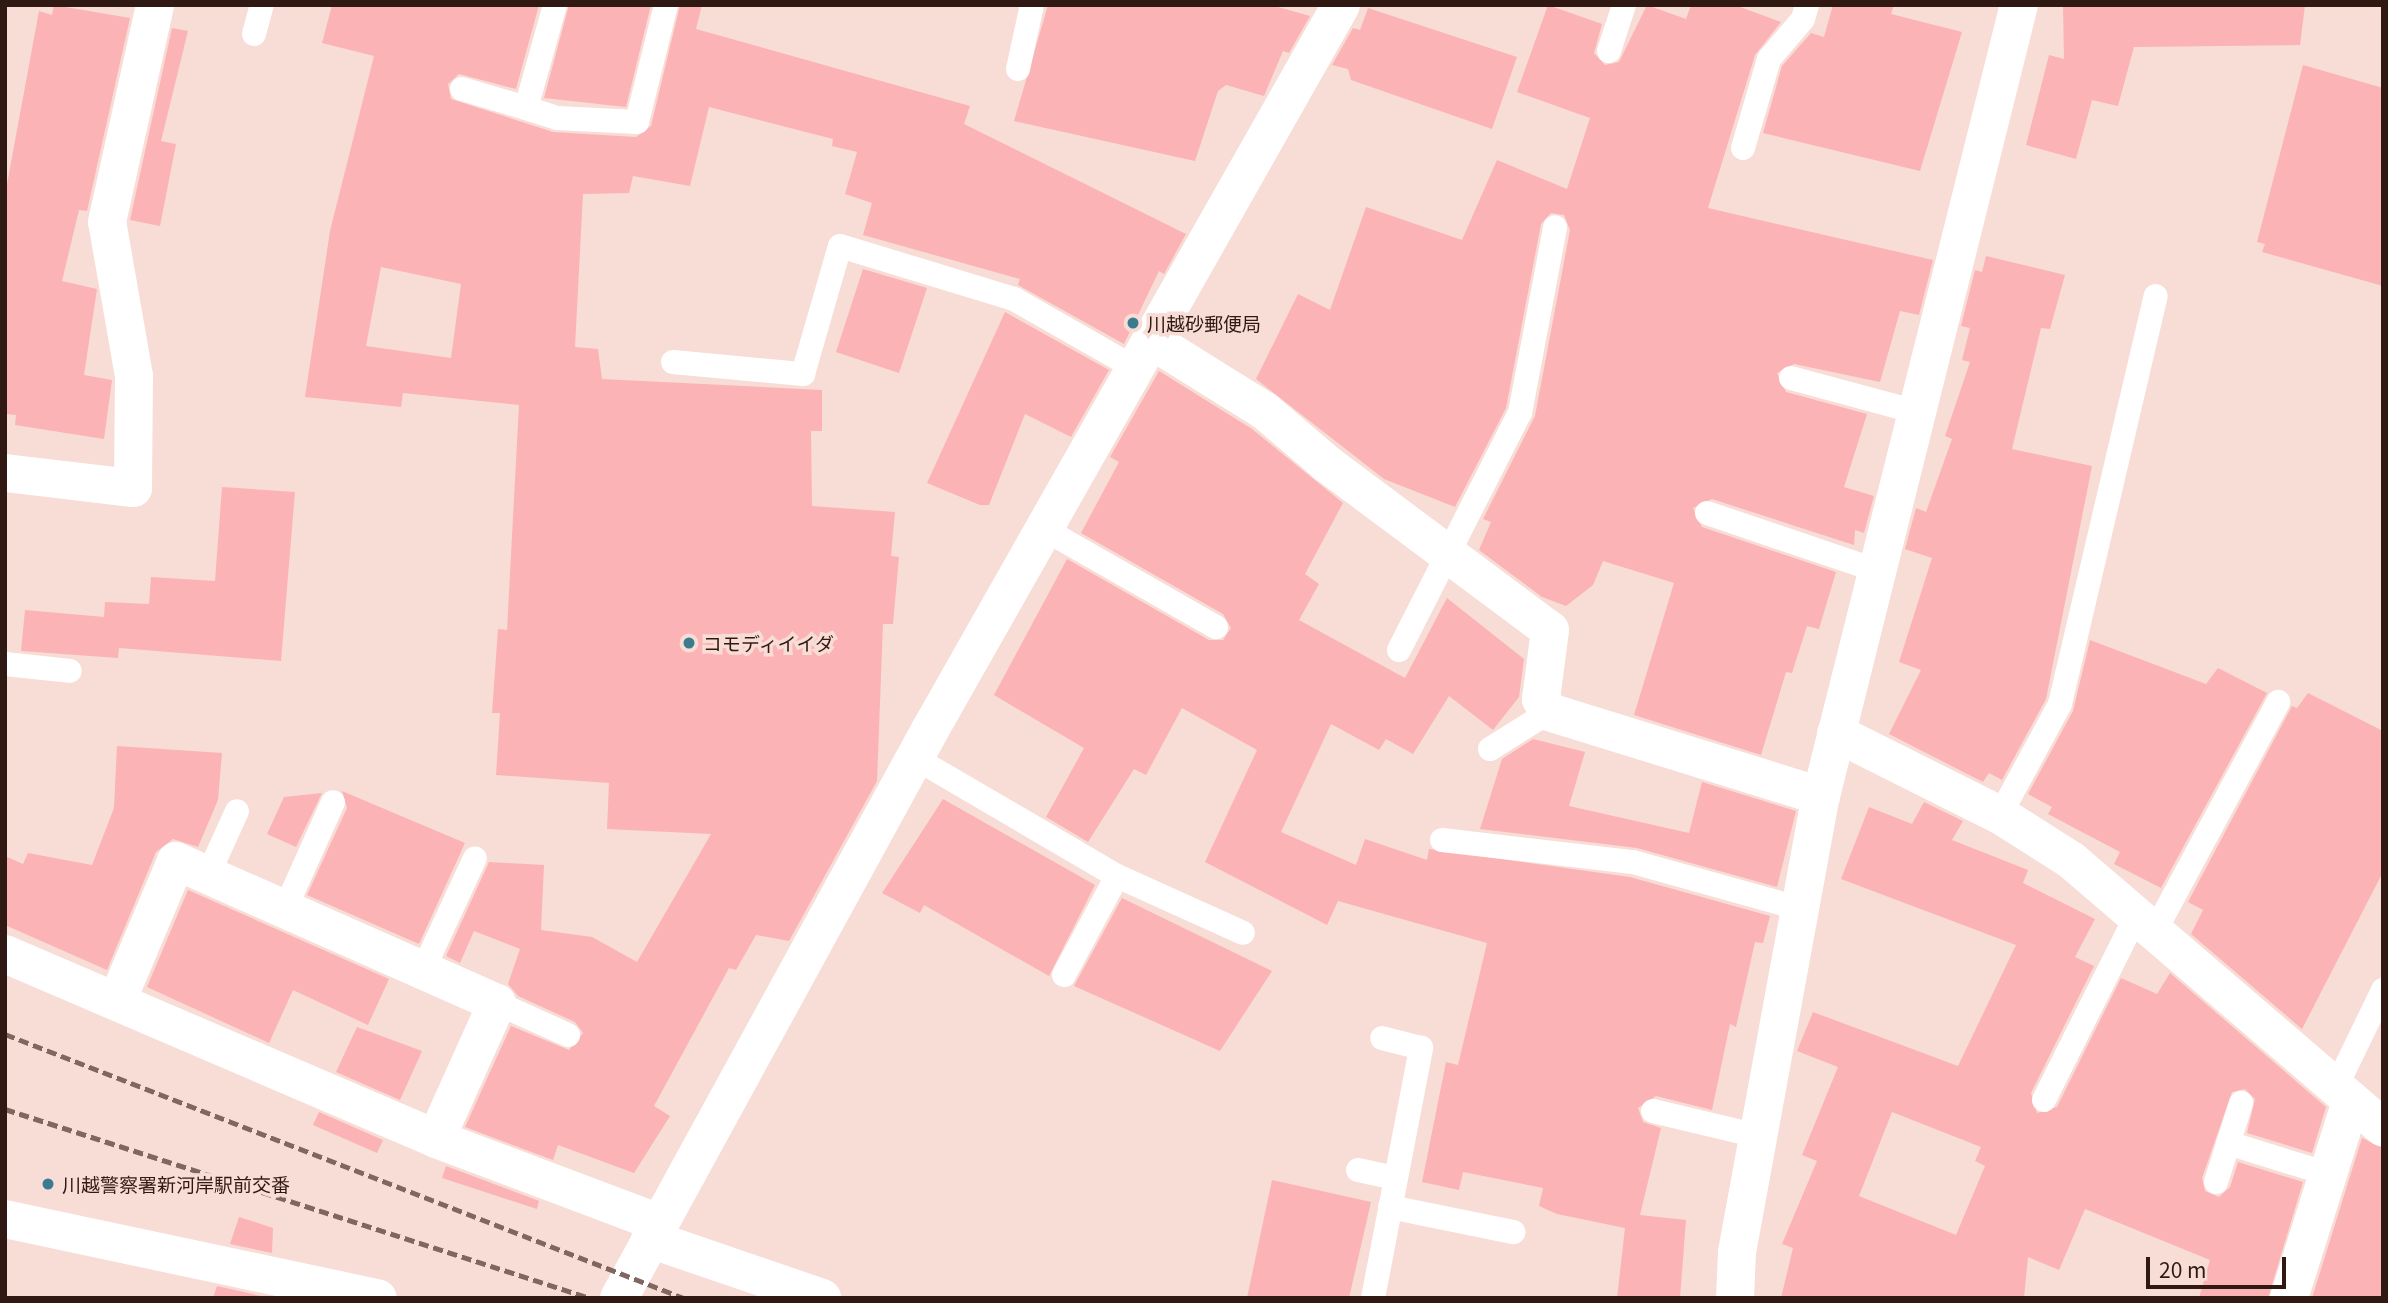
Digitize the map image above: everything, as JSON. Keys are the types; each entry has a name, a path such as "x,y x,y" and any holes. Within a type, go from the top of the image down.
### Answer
{"street":[{"path":"5,473 133,488 134,376 107,222 155,5"},
{"path":"619,1298 915,758 1341,5"},
{"path":"1735,1298 1758,1136 1821,796 1913,411 2019,5"},
{"path":"1143,354 1265,411 1448,556 1550,630 1541,699 1549,712 1821,796"},
{"path":"1836,733 2000,815 2071,860 2147,922 2383,1128"},
{"path":"117,1001 176,861 497,1003 436,1139"},
{"path":"5,954 654,1231 822,1298"},
{"path":"2289,1298 2328,1174 2343,1094"},
{"path":"5,1219 378,1298"}],"lane":[{"path":"254,34 262,5"},
{"path":"526,108 555,5"},
{"path":"462,89 557,118 637,122 666,5"},
{"path":"1018,69 1032,5"},
{"path":"1609,51 1624,5"},
{"path":"1743,148 1769,59 1803,19 1807,5"},
{"path":"1399,650 1520,413 1555,227"},
{"path":"673,362 803,374 840,246 1014,299 1143,354"},
{"path":"2000,815 2060,704 2156,296"},
{"path":"1791,378 1913,411"},
{"path":"1707,513 1875,570"},
{"path":"1044,529 1216,627"},
{"path":"5,664 70,671"},
{"path":"2045,1100 2278,702"},
{"path":"1490,749 1549,712"},
{"path":"915,758 1117,876 1243,933"},
{"path":"285,909 333,802"},
{"path":"208,875 237,810"},
{"path":"1442,840 1633,862 1801,909"},
{"path":"423,970 474,858"},
{"path":"1064,975 1117,876"},
{"path":"2343,1094 2383,990"},
{"path":"497,1003 568,1035"},
{"path":"1373,1298 1421,1048 1382,1038"},
{"path":"2216,1182 2241,1103"},
{"path":"1653,1111 1758,1136"},
{"path":"2228,1143 2328,1174"},
{"path":"1357,1170 1395,1178"},
{"path":"1390,1207 1513,1232"}],"building":[{"path":"54,5 130,18 87,211 79,210 62,281 97,289 84,375 112,380 104,439 15,425 16,415 5,414 5,195 39,11 52,15"},
{"path":"332,5 539,5 516,89 459,74 448,84 451,99 553,132 636,137 651,126 680,5 702,5 696,29 970,106 964,124 1186,234 1164,274 1159,271 1124,344 1018,285 1020,279 863,235 872,203 845,194 857,152 832,146 833,139 709,107 690,186 633,176 629,193 583,194 575,347 598,349 602,379 822,390 822,431 811,431 812,506 895,512 891,556 899,557 893,624 883,624 877,781 789,941 756,935 736,970 729,968 654,1106 670,1116 634,1173 558,1145 553,1160 465,1127 511,1026 569,1050 583,1033 575,1022 518,996 508,984 520,949 474,931 460,963 446,956 489,862 544,865 541,930 592,937 637,962 711,834 607,829 609,783 496,775 500,713 492,713 498,629 507,630 519,405 403,393 401,407 305,397 330,231 374,56 322,43","holes":["381,267 461,284 451,358 366,346"]},
{"path":"569,5 651,5 626,107 544,98"},
{"path":"1048,5 1271,5 1310,16 1289,53 1283,51 1264,96 1226,85 1218,91 1195,161 1014,121"},
{"path":"1548,5 1602,24 1594,53 1605,65 1619,62 1647,5 1686,19 1691,5 1735,5 1781,22 1755,55 1708,208 1933,260 1919,315 1900,311 1880,382 1794,364 1777,373 1786,392 1867,414 1844,487 1874,496 1864,533 1855,530 1854,545 1712,499 1693,508 1702,527 1836,572 1819,629 1807,626 1792,673 1786,672 1761,755 1634,715 1674,583 1603,561 1593,585 1566,606 1542,597 1479,550 1491,522 1483,519 1535,416 1570,230 1564,215 1551,213 1541,224 1506,408 1455,507 1384,479 1256,379 1298,294 1330,310 1366,207 1462,240 1497,160 1567,189 1590,118 1517,92"},
{"path":"1833,5 1894,5 1891,14 1962,32 1920,171 1763,133 1782,66 1811,33 1824,37"},
{"path":"2063,5 2305,5 2300,45 2134,47 2118,106 2092,100 2076,159 2026,145 2049,55 2064,59"},
{"path":"1368,8 1517,57 1492,129 1351,80 1348,69 1332,65 1353,28 1360,30"},
{"path":"172,28 188,31 161,141 176,144 160,226 130,220"},
{"path":"2303,65 2383,88 2383,286 2262,252 2265,244 2257,242"},
{"path":"1986,256 2065,275 2050,329 2041,328 2012,449 2092,466 2046,699 2002,780 1989,773 1983,782 1889,734 1921,670 1899,662 1932,558 1905,549 1916,508 1926,512 1952,439 1945,436 1970,362 1962,360 1970,328 1961,326 1975,270 1982,272"},
{"path":"863,269 927,288 899,373 836,352"},
{"path":"1005,312 1109,370 1071,437 1025,414 989,505 980,505 927,483"},
{"path":"1159,371 1252,429 1343,503 1305,574 1319,584 1299,620 1405,678 1447,598 1524,659 1519,697 1493,730 1449,696 1413,754 1386,739 1379,750 1331,724 1281,832 1356,865 1365,839 1427,860 1429,849 1630,877 1770,916 1763,943 1755,942 1736,1027 1730,1024 1712,1110 1656,1096 1638,1108 1643,1122 1661,1128 1640,1215 1686,1220 1680,1298 1617,1298 1625,1228 1557,1214 1539,1206 1543,1188 1463,1172 1459,1190 1422,1182 1446,1062 1458,1065 1487,943 1338,901 1327,925 1205,862 1257,750 1182,708 1146,775 1134,769 1088,842 1046,817 1084,748 994,695 1067,559 1209,640 1223,640 1231,628 1223,614 1081,533 1119,462 1110,457"},
{"path":"222,487 295,492 281,661 119,648 118,658 21,651 25,610 104,617 105,602 149,604 151,577 215,581"},
{"path":"2090,640 2206,684 2218,668 2267,693 2161,888 2114,864 2120,852 2048,814 2052,807 2028,794 2073,711"},
{"path":"2308,693 2383,731 2383,872 2302,1029 2191,934 2203,910 2188,902 2292,706 2297,708"},
{"path":"1533,739 1585,752 1569,806 1689,833 1702,782 1796,811 1777,887 1637,848 1480,829 1502,759"},
{"path":"117,746 222,753 218,800 198,847 173,839 156,852 107,970 5,925 5,856 23,864 28,853 92,865 114,808"},
{"path":"342,791 465,843 419,944 307,895 347,808"},
{"path":"322,793 296,847 267,834 284,797"},
{"path":"943,799 1095,885 1049,976 924,905 920,913 882,893"},
{"path":"1924,802 1963,821 1952,840 2028,870 2023,883 2095,919 2075,957 2094,966 2031,1093 2037,1113 2057,1107 2121,978 2157,994 2170,973 2326,1107 2312,1153 2247,1133 2255,1099 2245,1089 2232,1092 2202,1178 2205,1191 2219,1197 2230,1187 2238,1162 2303,1182 2268,1298 2199,1298 2210,1260 2085,1209 2059,1270 2028,1257 2024,1298 1781,1298 1793,1248 1782,1244 1817,1161 1802,1155 1838,1067 1797,1051 1813,1012 1958,1066 2016,945 1841,879 1869,807 1912,824","holes":["1892,1112 1981,1147 1975,1161 1985,1166 1956,1235 1859,1196"]},
{"path":"188,890 389,979 368,1025 293,990 269,1043 147,987"},
{"path":"1122,898 1272,971 1220,1051 1074,986"},
{"path":"357,1027 422,1051 400,1100 336,1072"},
{"path":"319,1112 383,1140 377,1153 313,1125"},
{"path":"2362,1138 2383,1148 2383,1298 2312,1298"},
{"path":"446,1166 539,1201 537,1209 442,1178"},
{"path":"1272,1180 1371,1202 1349,1298 1247,1298"},
{"path":"239,1217 273,1228 272,1253 230,1244"},
{"path":"217,1286 270,1298 213,1298"}],"railway":[{"path":"5,1034 684,1298"},
{"path":"5,1109 590,1298"}],"place":[{"name":"川越砂郵便局","path":"1133,323"},
{"name":"コモディイイダ","path":"689,643"},
{"name":"川越警察署新河岸駅前交番","path":"48,1184"}]}
